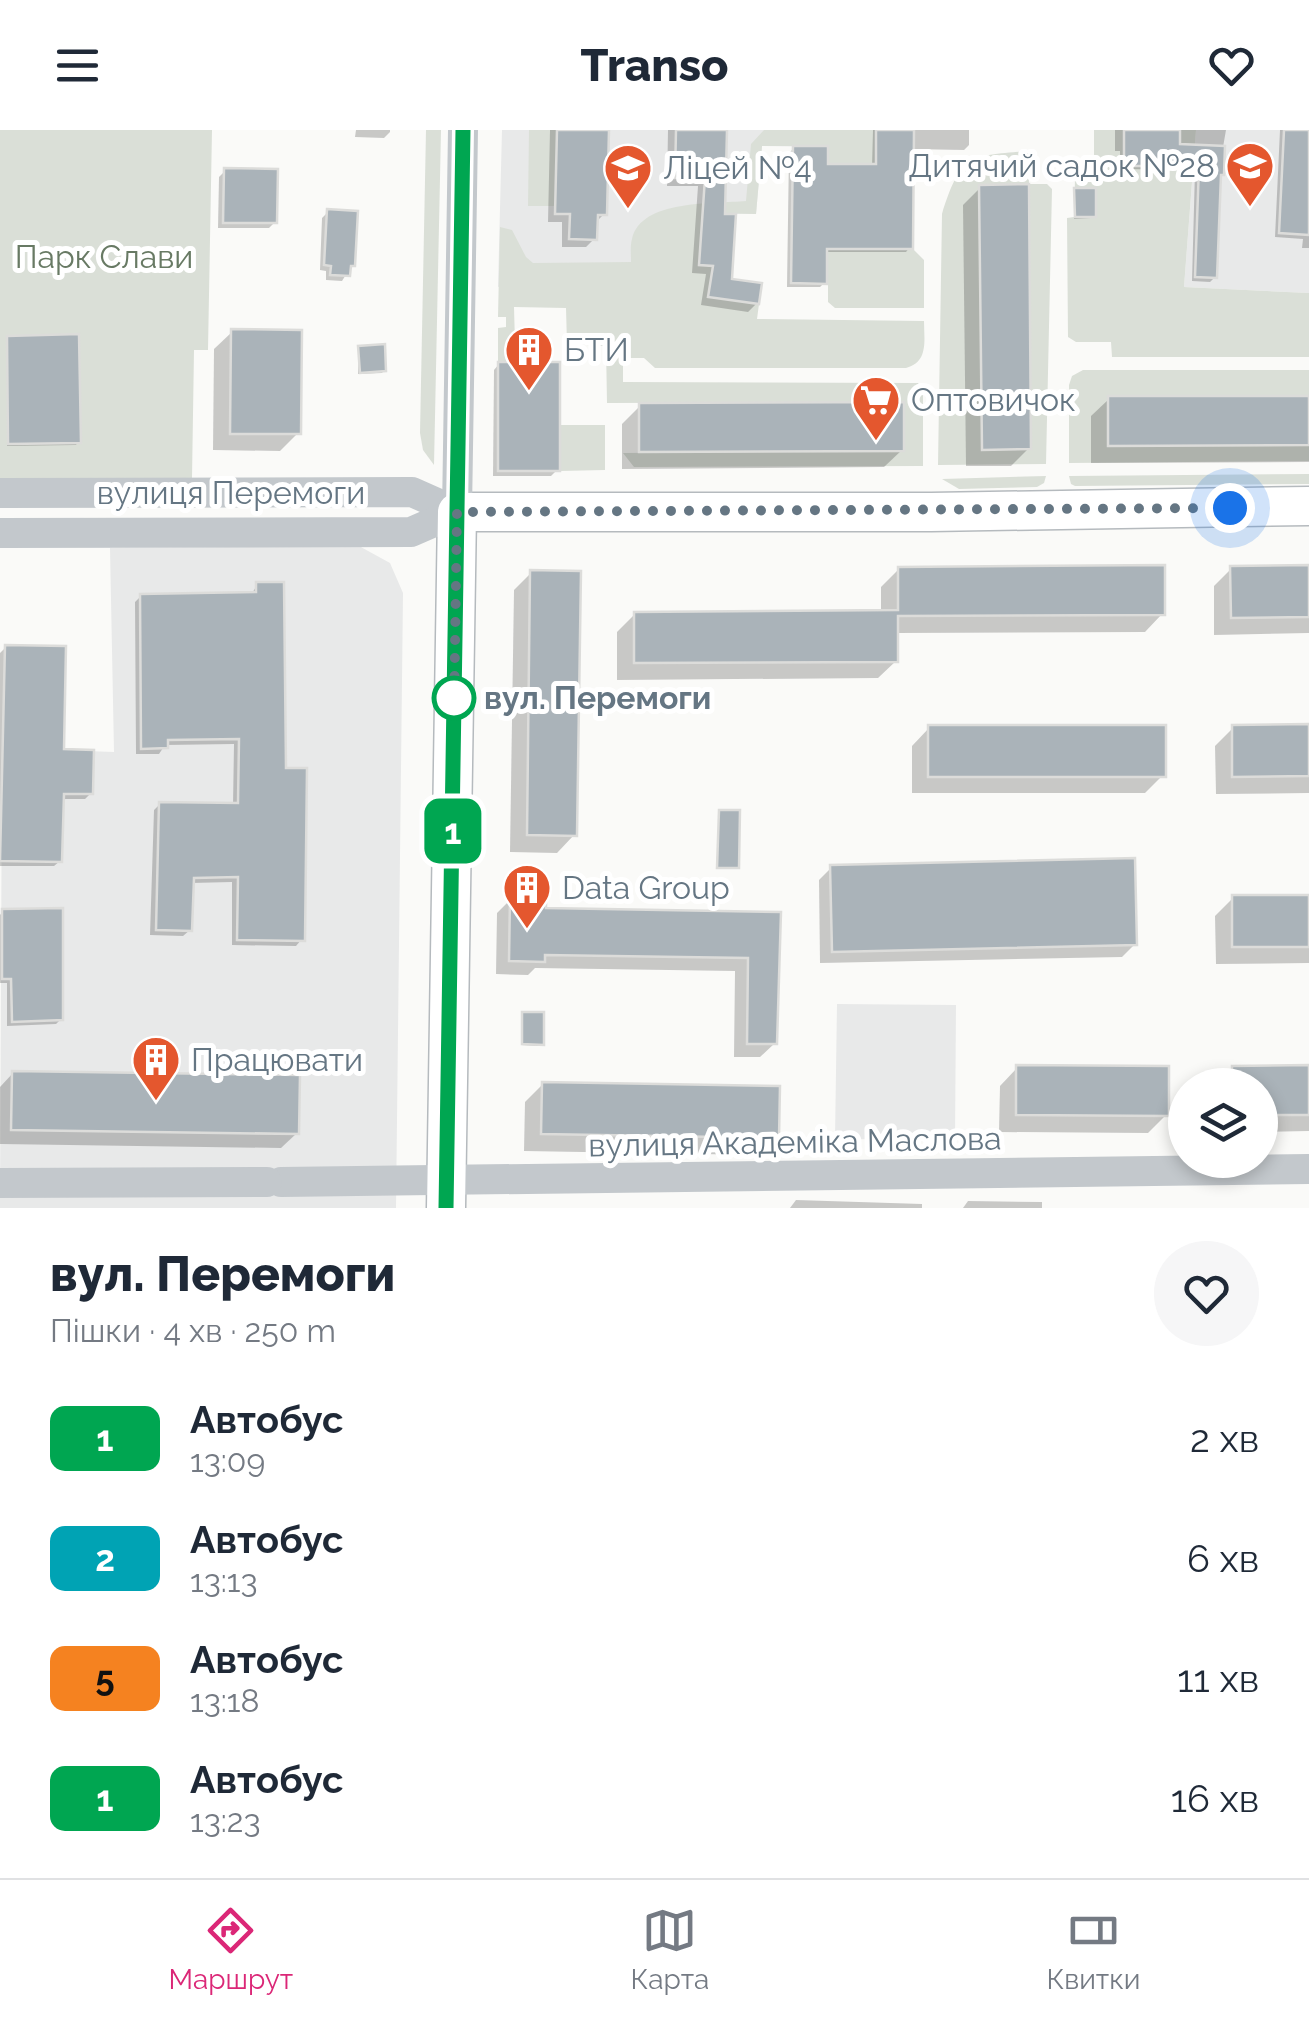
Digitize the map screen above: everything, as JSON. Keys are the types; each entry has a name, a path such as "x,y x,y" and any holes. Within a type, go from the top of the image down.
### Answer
{"main road":[{"name":"вулиця Перемоги","path":"457,512 931,512 1309,506"},
{"path":"446,1195 457,512"}],"street":[{"path":"457,512 463,130"},
{"name":"вулиця Перемоги","path":"0,493 412,492 457,512"},
{"path":"242,493 242,532"},
{"name":"вулиця Перемоги","path":"0,532 411,532 457,512"},
{"name":"вулиця Академіка Маслова","path":"0,1182 274,1182 446,1195 1309,1169"}],"shaded area":[{"name":"Ліцей №4","path":"502,130 871,130 828,147 762,146 756,214 703,213 699,265 498,287"},
{"name":"Дитячий садок №28","path":"1196,130 1309,130 1309,293 1184,287"},
{"path":"359,546 390,563 403,593 396,1208 0,1208 2,748 114,752 110,548"},
{"path":"837,1004 956,1005 955,1140 835,1139"}],"green space":[{"name":"Парк Слави","path":"0,130 212,130 208,350 194,350 192,478 0,480"},
{"path":"426,130 441,130 434,465 423,450 420,433"},
{"path":"529,130 557,130 556,206 528,206"},
{"path":"764,130 876,130 913,249 924,260 924,308 835,308 828,302 828,146 762,146 756,214 703,213 699,265 733,267 708,297 759,304 757,319 924,321 922,356 906,368 655,368 644,358 623,358 623,382 918,383 923,389 923,466 634,467 623,453 904,451 904,402 607,403 606,346 567,344 566,308 514,307 515,344 524,345 524,362 498,362 498,328 506,327 506,317 498,317 500,227 512,230 533,263 631,262 632,239 638,226 649,217 680,206 746,201 751,144"},
{"path":"1094,130 1196,130 1184,287 1309,293 1309,357 1112,357 1111,342 1076,342 1068,337 1067,218 1074,217 1075,179 1094,169"},
{"path":"1028,151 1029,184 1047,184 1052,189 1046,464 938,465 942,214 955,180 970,162 980,157"},
{"path":"1083,370 1309,370 1309,461 1069,463 1069,385 1072,376"},
{"path":"560,425 605,425 605,470 560,471"},
{"path":"1309,474 1309,484 1075,486 1069,476"},
{"path":"1046,476 1037,487 959,489 942,479"}],"building":[{"path":"557,130 609,130 607,215 598,215 597,240 569,239 570,214 555,214"},
{"path":"676,130 727,130 725,214 736,214 732,279 762,283 759,304 708,297 713,266 699,265 705,178 675,178"},
{"path":"876,130 914,130 913,249 827,249 827,284 791,283 793,146 828,146 828,164 876,164"},
{"path":"1124,130 1180,130 1180,144 1225,146 1217,278 1195,277 1199,166 1124,166"},
{"path":"1284,130 1309,130 1309,235 1279,233"},
{"path":"224,168 278,169 277,223 223,223"},
{"path":"1029,184 1031,449 982,450 979,185"},
{"path":"1074,188 1096,188 1096,217 1075,217"},
{"path":"327,209 358,211 355,266 351,266 350,276 330,275 331,266 324,265"},
{"path":"231,329 302,330 301,434 230,434"},
{"path":"79,334 81,443 8,444 7,336"},
{"path":"385,344 386,371 360,373 358,346"},
{"name":"БТИ","path":"498,362 560,362 560,471 498,471"},
{"path":"1108,396 1309,396 1309,445 1108,446"},
{"path":"904,402 904,451 639,452 639,403"},
{"path":"1165,565 1165,615 898,616 898,662 634,663 634,612 898,610 898,567"},
{"path":"1309,565 1309,617 1231,618 1230,566"},
{"path":"530,570 581,571 577,836 527,835"},
{"path":"256,582 284,582 286,768 307,768 305,941 237,940 238,877 194,878 192,931 156,930 159,802 238,803 239,739 168,740 168,748 141,749 140,594 256,592"},
{"path":"5,645 66,646 64,749 94,750 93,794 64,794 62,862 0,861"},
{"path":"1309,724 1309,776 1232,777 1232,725"},
{"path":"928,725 1166,725 1166,777 928,777"},
{"path":"719,810 740,810 739,868 717,868"},
{"path":"1135,858 1137,945 832,952 830,865"},
{"path":"1232,895 1309,895 1309,947 1232,947"},
{"path":"510,897 546,897 546,908 781,912 777,1044 747,1044 748,958 545,955 545,962 509,961"},
{"path":"63,908 63,1020 12,1022 11,979 2,979 2,909"},
{"path":"522,1012 544,1012 544,1045 522,1044"},
{"path":"1016,1065 1169,1066 1168,1116 1016,1115"},
{"path":"1309,1065 1309,1115 1278,1115 1278,1068 1232,1066"},
{"name":"Працювати","path":"12,1071 300,1075 299,1134 11,1130"},
{"path":"542,1082 780,1086 779,1138 541,1134"}],"bus line":[{"name":"1","path":"446,1208 463,130"}],"place":[{"name":"Дитячий садок №28","path":"1250,208"},
{"name":"Ліцей №4","path":"628,210"},
{"name":"БТИ","path":"529,392"},
{"name":"Оптовичок","path":"876,442"},
{"name":"вул. Перемоги","path":"454,698"},
{"name":"Data Group","path":"527,930"},
{"name":"Працювати","path":"156,1102"}],"route":[{"path":"454,698 454,714 457,512 1230,508"}]}
